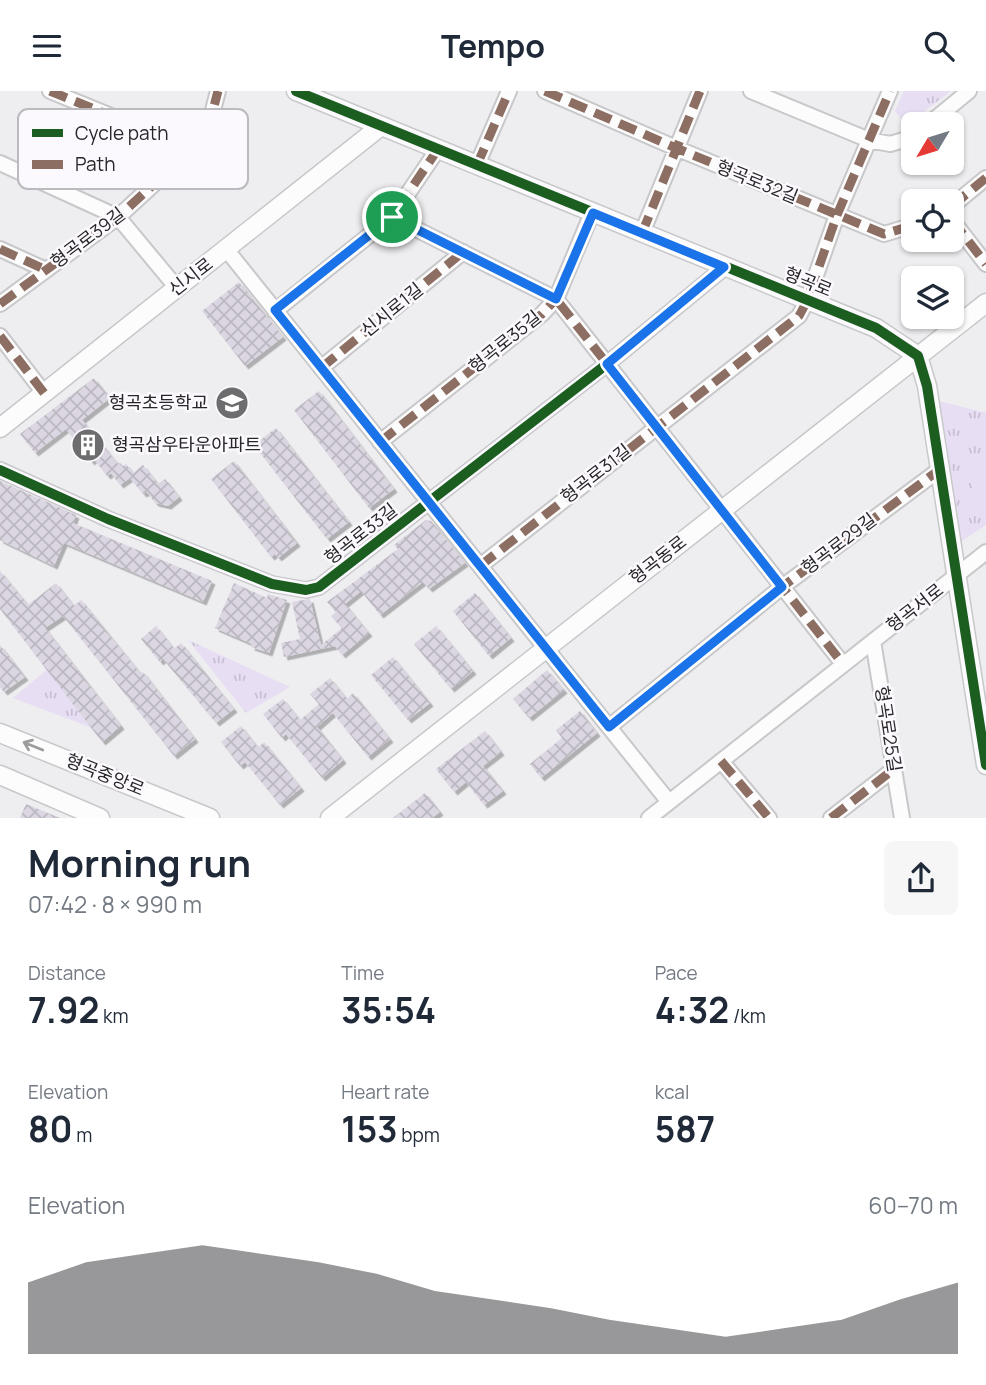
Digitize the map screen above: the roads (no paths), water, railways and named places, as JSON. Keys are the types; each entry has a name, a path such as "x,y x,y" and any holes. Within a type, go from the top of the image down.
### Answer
{"street":[{"path":"50,91 94,109"},
{"name":"형곡로39길","path":"213,109 218,91"},
{"path":"477,165 509,91"},
{"name":"형곡로32길","path":"545,91 884,234 901,229"},
{"path":"642,233 700,91"},
{"path":"751,91 869,140 890,144 901,141"},
{"path":"807,301 837,215 890,91"},
{"path":"944,112 970,91"},
{"name":"형곡로","path":"302,92 876,328 918,356"},
{"name":"신시로","path":"0,428 381,126"},
{"path":"275,310 392,217 438,149"},
{"path":"0,163 18,171"},
{"path":"964,196 986,179"},
{"path":"57,189 118,217 177,288"},
{"name":"형곡로39길","path":"0,304 118,217 148,189"},
{"name":"형곡로35길","path":"380,442 542,314 556,299 593,213"},
{"path":"392,217 556,299 843,664"},
{"path":"964,236 986,264"},
{"name":"형곡로39길","path":"0,249 46,270"},
{"path":"226,249 670,802"},
{"name":"신시로1길","path":"321,368 463,252"},
{"name":"형곡로33길","path":"0,470 108,519 272,584 306,590 319,587 607,364 724,267"},
{"name":"형곡로31길","path":"480,566 799,316 807,301"},
{"name":"형곡동로","path":"330,818 986,303"},
{"path":"0,336 44,393"},
{"path":"918,356 927,386 982,716 986,765"},
{"name":"형곡로29길","path":"609,727 782,587 939,470"},
{"name":"형곡서로","path":"649,818 986,552"},
{"name":"형곡로25길","path":"873,641 902,818"},
{"name":"형곡중앙로","path":"0,733 205,815 223,818"},
{"path":"721,761 768,818"},
{"path":"831,818 894,769"},
{"path":"0,775 100,818"}],"place":[{"name":"형곡초등학교","path":"232,403"},
{"name":"형곡삼우타운아파트","path":"88,445"}]}
